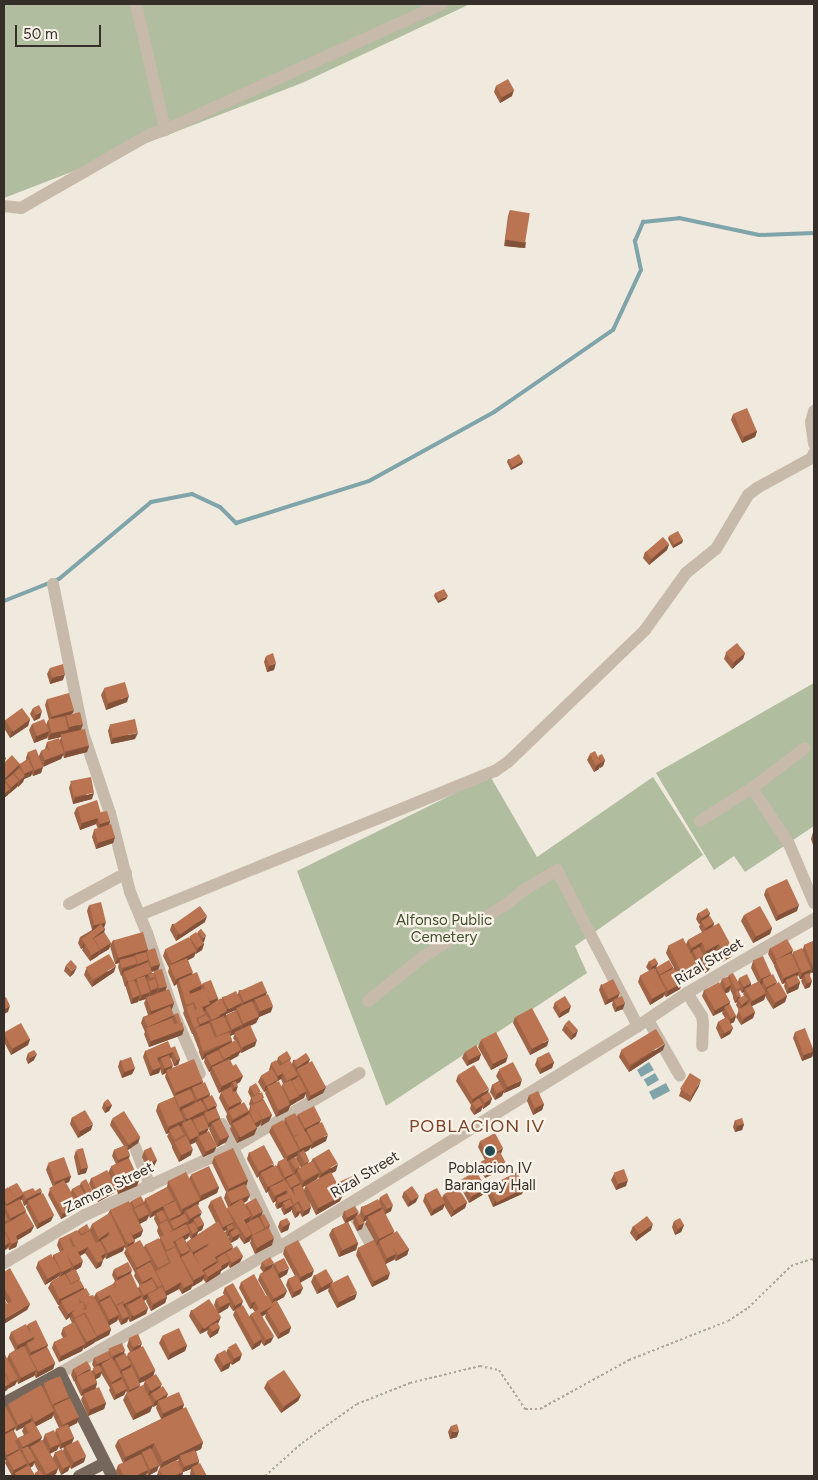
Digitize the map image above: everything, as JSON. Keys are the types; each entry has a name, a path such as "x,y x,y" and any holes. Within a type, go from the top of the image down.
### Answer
{"main road":[{"name":"Rizal Street","path":"4,1403 60,1373"},
{"path":"60,1373 112,1476"},
{"path":"79,1476 104,1463"}],"street":[{"path":"136,4 164,130"},
{"path":"4,206 21,208 150,134 164,130 442,4"},
{"path":"814,411 812,422 814,444"},
{"path":"140,915 495,771 508,762 645,630 686,573 716,549 748,496 757,488 812,458 814,453"},
{"path":"53,584 83,734 110,813 130,892 140,915 174,1014 205,1086"},
{"path":"700,820 752,788 805,748"},
{"path":"752,788 789,844 814,903"},
{"path":"368,1001 423,957 557,870 643,1023 680,1076"},
{"path":"69,904 126,873"},
{"name":"Rizal Street","path":"60,1373 293,1238 643,1023 687,993 814,920"},
{"path":"687,993 702,1016 702,1046"},
{"name":"Zamora Street","path":"4,1264 36,1239 85,1215 137,1197 150,1186 232,1148 360,1073"},
{"path":"216,1112 278,1247"},
{"path":"135,1147 150,1186"},
{"path":"348,1204 373,1247"},
{"path":"293,1238 301,1253"}],"path":[{"path":"265,1476 302,1443 357,1404 410,1383 480,1366 499,1370 525,1409 540,1409 629,1360 728,1321 748,1308 791,1266 811,1259 814,1260"}],"green space":[{"path":"4,4 470,4 302,83 4,198"},
{"path":"814,683 814,826 745,872 734,856 714,870 656,773"},
{"name":"Alfonso Public Cemetery","path":"490,776 537,857 653,777 703,855 575,946 587,973 386,1106 297,871"}],"water":[{"path":"649,1062 654,1070 641,1077 637,1070"},
{"path":"655,1073 659,1080 648,1086 644,1080"},
{"path":"666,1083 670,1091 653,1100 649,1092"}],"building":[{"path":"508,79 514,90 502,97 496,86"},
{"path":"510,210 530,213 525,243 505,240"},
{"path":"747,408 757,431 743,437 733,414"},
{"path":"519,454 523,461 513,467 509,460"},
{"path":"678,531 683,540 674,545 669,536"},
{"path":"663,537 669,544 652,559 646,552"},
{"path":"444,589 448,596 439,600 435,593"},
{"path":"737,643 745,653 734,663 725,652"},
{"path":"273,653 276,663 269,666 266,656"},
{"path":"63,664 65,674 52,678 50,668"},
{"path":"125,682 129,696 108,702 104,688"},
{"path":"69,693 74,710 52,717 47,699"},
{"path":"39,705 42,711 36,715 33,708"},
{"path":"22,708 30,719 13,732 5,720"},
{"path":"80,712 83,724 69,727 66,715"},
{"path":"65,716 68,730 51,733 48,720"},
{"path":"44,719 49,731 37,736 32,724"},
{"path":"135,719 138,733 112,738 110,724"},
{"path":"85,729 89,746 64,751 61,735"},
{"path":"59,738 64,753 45,760 41,751 47,748 49,751 47,742"},
{"path":"36,749 43,767 34,770 28,752"},
{"path":"595,751 601,763 596,765 590,754"},
{"path":"602,754 605,760 602,762 598,756"},
{"path":"12,755 20,764 4,779 4,763"},
{"path":"28,759 33,770 24,774 20,764"},
{"path":"19,768 25,776 20,780 14,773"},
{"path":"13,774 19,781 11,787 5,781"},
{"path":"91,777 94,793 73,797 70,781"},
{"path":"4,781 10,789 4,794"},
{"path":"97,800 102,817 101,812 107,811 110,821 100,824 98,818 82,823 77,807"},
{"path":"111,824 115,837 98,843 94,829"},
{"path":"787,879 799,905 778,915 766,889"},
{"path":"101,902 106,922 94,925 89,905"},
{"path":"200,906 207,916 180,935 173,925"},
{"path":"760,906 772,928 756,937 744,915"},
{"path":"707,908 710,913 702,918 698,913"},
{"path":"710,916 714,923 705,928 701,921"},
{"path":"719,923 734,951 725,956 719,944 706,951 702,942 692,948 688,940"},
{"path":"101,924 105,929 85,944 82,940"},
{"path":"201,929 206,935 203,938 198,932"},
{"path":"104,932 111,943 101,949 94,938"},
{"path":"143,932 148,949 118,958 113,941"},
{"path":"196,932 204,944 197,948 189,936"},
{"path":"189,937 196,951 172,964 165,949"},
{"path":"93,938 100,950 91,955 84,943"},
{"path":"683,938 697,965 681,972 668,946"},
{"path":"787,939 793,950 777,960 770,948"},
{"path":"814,941 814,966 813,967 804,945"},
{"path":"699,947 704,956 698,959 693,950"},
{"path":"155,948 160,964 151,967 146,951"},
{"path":"802,948 811,969 802,973 793,952"},
{"path":"146,952 148,960 138,964 135,955"},
{"path":"791,953 799,971 784,978 775,960"},
{"path":"109,954 116,966 93,980 86,968"},
{"path":"135,956 137,964 121,968 119,960"},
{"path":"763,956 771,974 761,979 753,960"},
{"path":"187,958 193,972 175,979 170,965"},
{"path":"655,958 658,963 652,967 649,962"},
{"path":"708,958 712,964 707,967 703,961"},
{"path":"71,960 77,967 72,971 66,965"},
{"path":"669,960 673,967 660,974 656,968"},
{"path":"148,962 152,972 128,982 124,972"},
{"path":"654,968 666,991 652,998 640,976"},
{"path":"674,968 682,983 668,991 660,976"},
{"path":"162,969 167,986 159,989 154,971"},
{"path":"197,972 202,985 189,991 190,994 205,988 203,983 211,980 218,998 210,1001 207,995 210,1004 202,1007 205,1014 196,1018 199,1026 194,1028 186,1007 193,1004 195,1010 197,1009 194,1002 186,1005 179,980"},
{"path":"154,973 155,977 150,978 148,974"},
{"path":"733,973 741,987 736,990 729,975"},
{"path":"809,973 812,981 808,983 804,975"},
{"path":"747,974 751,983 744,987 739,978"},
{"path":"773,974 777,982 766,987 762,979"},
{"path":"796,975 800,982 789,988 786,980"},
{"path":"145,976 150,992 141,995 136,979"},
{"path":"728,977 731,985 726,988 722,979"},
{"path":"155,979 158,988 151,990 148,981"},
{"path":"613,979 620,993 609,999 601,985"},
{"path":"134,980 140,995 133,998 128,982"},
{"path":"262,981 267,992 244,1002 239,991"},
{"path":"759,981 766,993 752,1001 745,989"},
{"path":"719,982 730,1002 715,1010 704,990"},
{"path":"779,982 787,996 775,1003 767,989"},
{"path":"169,989 174,1003 152,1011 146,997"},
{"path":"738,990 741,996 738,997 735,992"},
{"path":"236,991 242,1003 229,1009 223,998"},
{"path":"268,994 273,1006 260,1011 255,999"},
{"path":"745,995 748,1000 742,1005 738,999"},
{"path":"565,996 571,1006 561,1012 555,1002"},
{"path":"622,996 625,1003 617,1007 614,1000"},
{"path":"6,997 10,1006 4,1009 4,998"},
{"path":"221,998 227,1011 212,1020 206,1008"},
{"path":"252,1001 259,1017 243,1023 236,1008"},
{"path":"750,1003 755,1012 743,1019 738,1010"},
{"path":"730,1004 736,1016 731,1018 725,1007"},
{"path":"170,1006 174,1015 148,1027 144,1018"},
{"path":"532,1008 549,1040 532,1049 515,1017"},
{"path":"236,1011 242,1025 232,1029 226,1015"},
{"path":"178,1013 181,1021 177,1023 174,1014"},
{"path":"206,1015 210,1020 200,1024 198,1019"},
{"path":"224,1016 230,1031 217,1036 211,1021"},
{"path":"727,1017 733,1028 725,1033 718,1022"},
{"path":"172,1018 174,1024 182,1022 184,1029 151,1041 146,1028"},
{"path":"569,1020 578,1030 573,1034 565,1024"},
{"path":"21,1023 30,1039 12,1048 4,1032"},
{"path":"209,1023 215,1038 201,1043 195,1029"},
{"path":"250,1025 257,1040 242,1048 235,1032"},
{"path":"805,1028 814,1051 804,1055 795,1032"},
{"path":"656,1029 665,1044 630,1065 621,1050"},
{"path":"229,1032 232,1040 203,1052 200,1043"},
{"path":"496,1032 508,1056 493,1064 481,1040"},
{"path":"236,1040 241,1050 231,1055 228,1051 231,1056 224,1059 219,1049"},
{"path":"168,1041 171,1048 175,1046 180,1059 177,1060 173,1052 157,1058 161,1067 153,1070 145,1051"},
{"path":"476,1045 481,1054 469,1060 465,1052"},
{"path":"34,1050 37,1054 30,1058 28,1053"},
{"path":"218,1050 223,1060 211,1066 206,1056"},
{"path":"287,1051 291,1058 282,1063 278,1057"},
{"path":"549,1052 554,1062 542,1068 537,1058"},
{"path":"306,1053 310,1059 297,1067 294,1061"},
{"path":"169,1055 173,1065 165,1069 161,1058"},
{"path":"131,1057 135,1068 125,1072 121,1061"},
{"path":"194,1059 203,1081 175,1092 166,1070"},
{"path":"229,1059 233,1066 236,1064 243,1076 222,1086 212,1067"},
{"path":"276,1060 280,1066 289,1060 298,1075 287,1081 283,1073 278,1076 271,1063"},
{"path":"312,1061 326,1087 311,1095 297,1069"},
{"path":"513,1062 522,1080 508,1087 499,1069"},
{"path":"474,1065 489,1089 473,1099 458,1075"},
{"path":"272,1069 278,1079 267,1086 261,1076"},
{"path":"690,1073 701,1080 691,1096 680,1089"},
{"path":"299,1077 306,1091 299,1095 292,1081"},
{"path":"291,1080 299,1096 290,1101 282,1085"},
{"path":"236,1081 238,1086 234,1087 232,1082"},
{"path":"279,1081 290,1105 278,1110 267,1086"},
{"path":"499,1081 504,1090 497,1094 492,1085"},
{"path":"205,1082 210,1094 197,1099 192,1087"},
{"path":"256,1083 261,1092 255,1095 250,1086"},
{"path":"231,1087 233,1092 236,1091 242,1101 229,1107 221,1092"},
{"path":"190,1089 195,1100 179,1107 174,1096"},
{"path":"538,1091 544,1104 535,1108 529,1095"},
{"path":"262,1092 264,1098 254,1103 251,1098"},
{"path":"489,1092 492,1098 485,1103 481,1097"},
{"path":"212,1095 217,1105 208,1109 203,1100"},
{"path":"174,1097 184,1120 168,1127 158,1104"},
{"path":"479,1098 483,1105 476,1109 472,1103"},
{"path":"108,1099 112,1105 107,1107 104,1102"},
{"path":"201,1100 206,1110 187,1119 182,1110"},
{"path":"264,1100 272,1115 263,1119 256,1108 262,1119 255,1123 250,1112 252,1110 250,1106"},
{"path":"244,1102 249,1111 233,1119 228,1111"},
{"path":"314,1106 321,1120 305,1128 298,1114"},
{"path":"216,1108 220,1117 208,1122 204,1113"},
{"path":"85,1110 93,1124 80,1131 72,1118"},
{"path":"124,1111 140,1137 129,1145 112,1118"},
{"path":"295,1113 312,1144 300,1149 294,1137 301,1133 294,1136 285,1118"},
{"path":"249,1114 257,1128 241,1137 233,1124"},
{"path":"203,1115 209,1128 199,1132 193,1120"},
{"path":"742,1118 744,1124 737,1126 735,1120"},
{"path":"191,1119 199,1135 190,1140 182,1124"},
{"path":"220,1119 229,1136 221,1140 212,1123"},
{"path":"283,1120 299,1150 287,1156 272,1126"},
{"path":"322,1122 328,1135 313,1142 307,1129"},
{"path":"179,1125 184,1135 174,1140 169,1130"},
{"path":"209,1131 217,1146 206,1152 198,1137"},
{"path":"495,1133 503,1148 488,1156 480,1141"},
{"path":"186,1136 193,1149 182,1155 175,1142"},
{"path":"126,1145 130,1155 118,1160 114,1150"},
{"path":"264,1145 274,1164 259,1172 249,1153"},
{"path":"151,1147 157,1160 150,1163 144,1150"},
{"path":"83,1148 88,1167 81,1169 76,1150"},
{"path":"233,1148 248,1180 229,1189 214,1157"},
{"path":"329,1149 338,1164 322,1173 314,1158"},
{"path":"304,1150 309,1161 305,1163 299,1153"},
{"path":"500,1152 505,1162 486,1171 481,1162"},
{"path":"64,1157 71,1176 55,1182 48,1163"},
{"path":"295,1157 300,1166 296,1169 290,1160"},
{"path":"129,1158 139,1180 120,1188 111,1166"},
{"path":"286,1158 293,1173 285,1177 278,1162"},
{"path":"313,1161 319,1173 303,1181 297,1169"},
{"path":"276,1165 283,1179 268,1187 261,1173"},
{"path":"209,1166 219,1187 201,1195 191,1174"},
{"path":"624,1169 628,1180 618,1184 614,1173"},
{"path":"107,1170 116,1187 100,1195 91,1178"},
{"path":"476,1171 486,1188 471,1197 461,1180"},
{"path":"186,1172 200,1200 182,1209 168,1181"},
{"path":"331,1172 343,1195 318,1208 306,1185"},
{"path":"517,1172 525,1188 497,1203 488,1187"},
{"path":"295,1174 300,1183 291,1188 286,1179"},
{"path":"355,1175 358,1182 343,1189 340,1181"},
{"path":"86,1179 94,1194 88,1197 81,1182"},
{"path":"64,1180 78,1205 63,1214 49,1188"},
{"path":"285,1180 296,1197 293,1188 301,1184 311,1207 304,1211 299,1201 294,1204 291,1198 279,1203 277,1198 288,1193 287,1190 275,1196 270,1187"},
{"path":"17,1183 24,1194 7,1204 4,1199 4,1190 8,1187 14,1197 9,1187"},
{"path":"245,1184 250,1195 232,1203 227,1192"},
{"path":"79,1185 87,1198 80,1202 72,1189"},
{"path":"412,1186 419,1196 412,1201 405,1191"},
{"path":"457,1186 467,1202 454,1210 444,1194"},
{"path":"167,1187 174,1200 152,1212 145,1199"},
{"path":"33,1188 35,1191 40,1188 42,1191 26,1199 23,1192"},
{"path":"437,1188 445,1203 433,1210 425,1195"},
{"path":"43,1193 54,1215 39,1223 28,1201"},
{"path":"387,1193 393,1205 387,1209 380,1197"},
{"path":"141,1196 144,1202 134,1207 131,1201"},
{"path":"221,1196 233,1222 223,1227 211,1201"},
{"path":"256,1198 263,1211 253,1216 246,1203"},
{"path":"20,1199 26,1211 11,1218 5,1207"},
{"path":"242,1199 251,1216 244,1220 252,1234 246,1238 227,1208"},
{"path":"290,1199 293,1205 286,1209 283,1203"},
{"path":"378,1199 382,1207 365,1216 361,1208"},
{"path":"129,1201 133,1208 126,1211 132,1209 143,1230 133,1235 129,1231 135,1241 128,1244 110,1210"},
{"path":"175,1201 181,1214 169,1219 163,1206"},
{"path":"144,1204 149,1214 139,1219 134,1209"},
{"path":"197,1204 202,1212 191,1219 186,1211"},
{"path":"298,1204 301,1210 298,1212 294,1206"},
{"path":"355,1206 358,1212 347,1218 344,1211"},
{"path":"383,1209 394,1231 379,1239 368,1217"},
{"path":"4,1210 8,1220 4,1222"},
{"path":"162,1210 167,1219 161,1222 156,1213"},
{"path":"26,1212 34,1226 16,1236 18,1241 12,1244 4,1229 4,1225"},
{"path":"110,1213 125,1245 108,1253 101,1240 110,1235 109,1232 99,1239 92,1224"},
{"path":"185,1214 188,1221 174,1229 170,1221"},
{"path":"264,1214 270,1225 265,1227 260,1216"},
{"path":"360,1214 364,1223 359,1225 355,1216"},
{"path":"200,1216 204,1224 198,1227 194,1219"},
{"path":"647,1216 653,1224 639,1234 633,1226"},
{"path":"258,1217 264,1228 253,1235 247,1223"},
{"path":"287,1218 290,1223 283,1227 280,1221"},
{"path":"680,1218 684,1225 678,1229 674,1221"},
{"path":"167,1220 172,1230 169,1233 186,1224 190,1232 173,1242 175,1246 167,1250 160,1237 164,1235 159,1225"},
{"path":"218,1221 233,1247 215,1257 217,1261 202,1270 205,1274 194,1280 181,1257 191,1251 201,1267 194,1254 209,1245 193,1252 187,1242"},
{"path":"194,1222 198,1231 193,1234 188,1225"},
{"path":"348,1222 358,1243 342,1250 333,1229"},
{"path":"87,1224 90,1230 81,1234 79,1229"},
{"path":"232,1224 234,1228 228,1230 227,1227"},
{"path":"237,1228 240,1233 233,1237 230,1232"},
{"path":"269,1228 274,1238 257,1248 252,1236"},
{"path":"77,1230 81,1236 90,1231 96,1243 100,1241 106,1253 101,1256 103,1260 98,1263 88,1247 78,1252 83,1261 74,1266 66,1253 72,1267 62,1272 53,1255 64,1250 59,1239","holes":["71,1238 75,1246 73,1247 69,1239"]},
{"path":"397,1231 409,1249 398,1255 392,1247 396,1254 387,1258 379,1241"},
{"path":"4,1232 10,1242 4,1246"},
{"path":"183,1237 190,1250 182,1254 175,1241"},
{"path":"159,1238 169,1262 158,1268 145,1245"},
{"path":"140,1240 151,1260 137,1268 126,1248"},
{"path":"298,1240 314,1270 301,1277 285,1247"},
{"path":"374,1240 390,1273 374,1281 358,1248"},
{"path":"237,1246 243,1256 232,1263 226,1253"},
{"path":"175,1247 193,1283 184,1288 181,1282 166,1291 156,1271 171,1263 166,1252"},
{"path":"225,1253 230,1261 208,1277 204,1271 219,1262 217,1258"},
{"path":"51,1254 61,1271 48,1279 38,1262"},
{"path":"270,1257 274,1263 266,1267 262,1262"},
{"path":"284,1258 289,1268 279,1273 274,1263"},
{"path":"128,1262 132,1270 118,1277 114,1269"},
{"path":"150,1262 162,1285 158,1287 152,1277 143,1282 136,1270"},
{"path":"273,1267 287,1291 274,1299 260,1274"},
{"path":"10,1268 30,1304 4,1319 4,1298 7,1304 12,1301 4,1288 4,1272"},
{"path":"75,1269 80,1279 71,1283 66,1274"},
{"path":"326,1269 333,1281 322,1288 315,1276"},
{"path":"131,1273 141,1295 124,1304 123,1301 116,1305 110,1295 100,1300 96,1293 113,1284 117,1289 114,1282"},
{"path":"65,1274 71,1285 80,1280 84,1287 60,1299 51,1282"},
{"path":"254,1274 266,1296 268,1295 272,1303 276,1300 291,1327 280,1333 267,1311 274,1305 260,1313 274,1336 266,1340 251,1314 259,1309 255,1301 252,1303 241,1282"},
{"path":"297,1275 303,1288 294,1292 288,1279"},
{"path":"348,1275 357,1293 339,1302 330,1284"},
{"path":"152,1279 157,1289 144,1296 139,1286"},
{"path":"233,1283 243,1301 235,1306 225,1287"},
{"path":"162,1287 167,1297 153,1304 148,1294"},
{"path":"86,1288 90,1295 85,1297 93,1295 111,1329 97,1336 85,1312 75,1318 72,1313 76,1309 68,1314 61,1301","holes":["79,1298 81,1302 83,1301 85,1305 90,1303 86,1305 87,1309 84,1310 85,1312 83,1309 85,1308 83,1302 77,1305 80,1303"]},
{"path":"226,1294 230,1302 220,1307 216,1299"},
{"path":"110,1297 119,1315 109,1320 100,1302"},
{"path":"142,1297 148,1308 133,1317 127,1305"},
{"path":"209,1299 221,1317 204,1329 192,1311"},
{"path":"122,1303 129,1316 123,1319 117,1306"},
{"path":"243,1305 262,1339 254,1343 235,1309"},
{"path":"84,1314 97,1337 87,1342 74,1319"},
{"path":"36,1320 48,1345 31,1352 27,1343 35,1339 34,1337 18,1345 11,1332 26,1324 31,1334 28,1324"},
{"path":"74,1322 85,1344 61,1356 54,1342 67,1336 63,1328"},
{"path":"217,1322 220,1327 212,1332 209,1327"},
{"path":"179,1328 187,1345 170,1353 162,1336"},
{"path":"138,1334 142,1343 133,1347 129,1338"},
{"path":"122,1343 125,1350 111,1356 108,1349"},
{"path":"236,1343 242,1354 234,1359 228,1347"},
{"path":"24,1346 36,1370 21,1378 9,1354"},
{"path":"143,1346 155,1370 140,1378 128,1354"},
{"path":"47,1347 55,1363 38,1372 30,1356"},
{"path":"225,1350 231,1361 223,1366 217,1354"},
{"path":"108,1351 111,1358 97,1364 94,1358"},
{"path":"4,1353 18,1379 10,1383 4,1370"},
{"path":"125,1353 131,1364 122,1370 115,1358"},
{"path":"112,1358 122,1376 112,1382 102,1364"},
{"path":"87,1361 91,1368 77,1376 73,1369"},
{"path":"99,1365 102,1371 96,1374 93,1368"},
{"path":"132,1367 140,1385 130,1390 122,1371"},
{"path":"91,1370 97,1383 82,1389 76,1377"},
{"path":"284,1370 301,1395 283,1407 267,1382"},
{"path":"4,1373 10,1384 4,1387"},
{"path":"156,1374 162,1384 151,1391 145,1381"},
{"path":"60,1376 69,1397 52,1404 43,1383"},
{"path":"122,1379 127,1389 116,1394 111,1384"},
{"path":"41,1385 54,1411 35,1422 30,1412 32,1418 18,1425 8,1404"},
{"path":"143,1385 153,1405 136,1413 126,1394"},
{"path":"163,1386 168,1394 156,1401 151,1393"},
{"path":"99,1387 106,1403 90,1409 83,1394"},
{"path":"179,1392 184,1404 163,1413 158,1401"},
{"path":"70,1398 79,1417 63,1425 54,1406"},
{"path":"4,1404 16,1426 4,1433"},
{"path":"186,1407 203,1442 163,1462 154,1443 126,1457 118,1440"},
{"path":"33,1421 42,1437 23,1447 18,1438 29,1433 25,1425"},
{"path":"68,1424 74,1438 62,1443 56,1429"},
{"path":"457,1424 459,1431 452,1432 451,1426"},
{"path":"13,1430 18,1439 15,1441 19,1449 7,1455 4,1449 4,1435"},
{"path":"54,1430 60,1444 51,1448 45,1434"},
{"path":"42,1440 58,1468 47,1474 31,1446"},
{"path":"78,1440 86,1456 74,1462 66,1446"},
{"path":"28,1446 35,1460 29,1463 22,1449"},
{"path":"151,1448 159,1465 150,1469 142,1452"},
{"path":"62,1449 70,1465 63,1469 55,1453"},
{"path":"20,1450 27,1463 14,1470 7,1457"},
{"path":"195,1450 199,1461 184,1467 180,1455"},
{"path":"141,1454 148,1470 135,1476 124,1476 118,1465"},
{"path":"177,1460 183,1472 174,1476 163,1476 159,1469"},
{"path":"200,1463 207,1476 196,1476 192,1467"},
{"path":"29,1465 35,1476 17,1476 15,1473"},
{"path":"40,1470 44,1476 37,1476 35,1473"}],"waterway":[{"path":"4,601 59,579 151,502 192,494 220,507 236,523 369,481 494,412 613,330 641,270 635,241 643,222 679,218 759,235 814,233"}],"place":[{"name":"Poblacion IV Barangay Hall","path":"490,1151"}],"district":[{"name":"POBLACION IV","path":"477,1126"}]}
